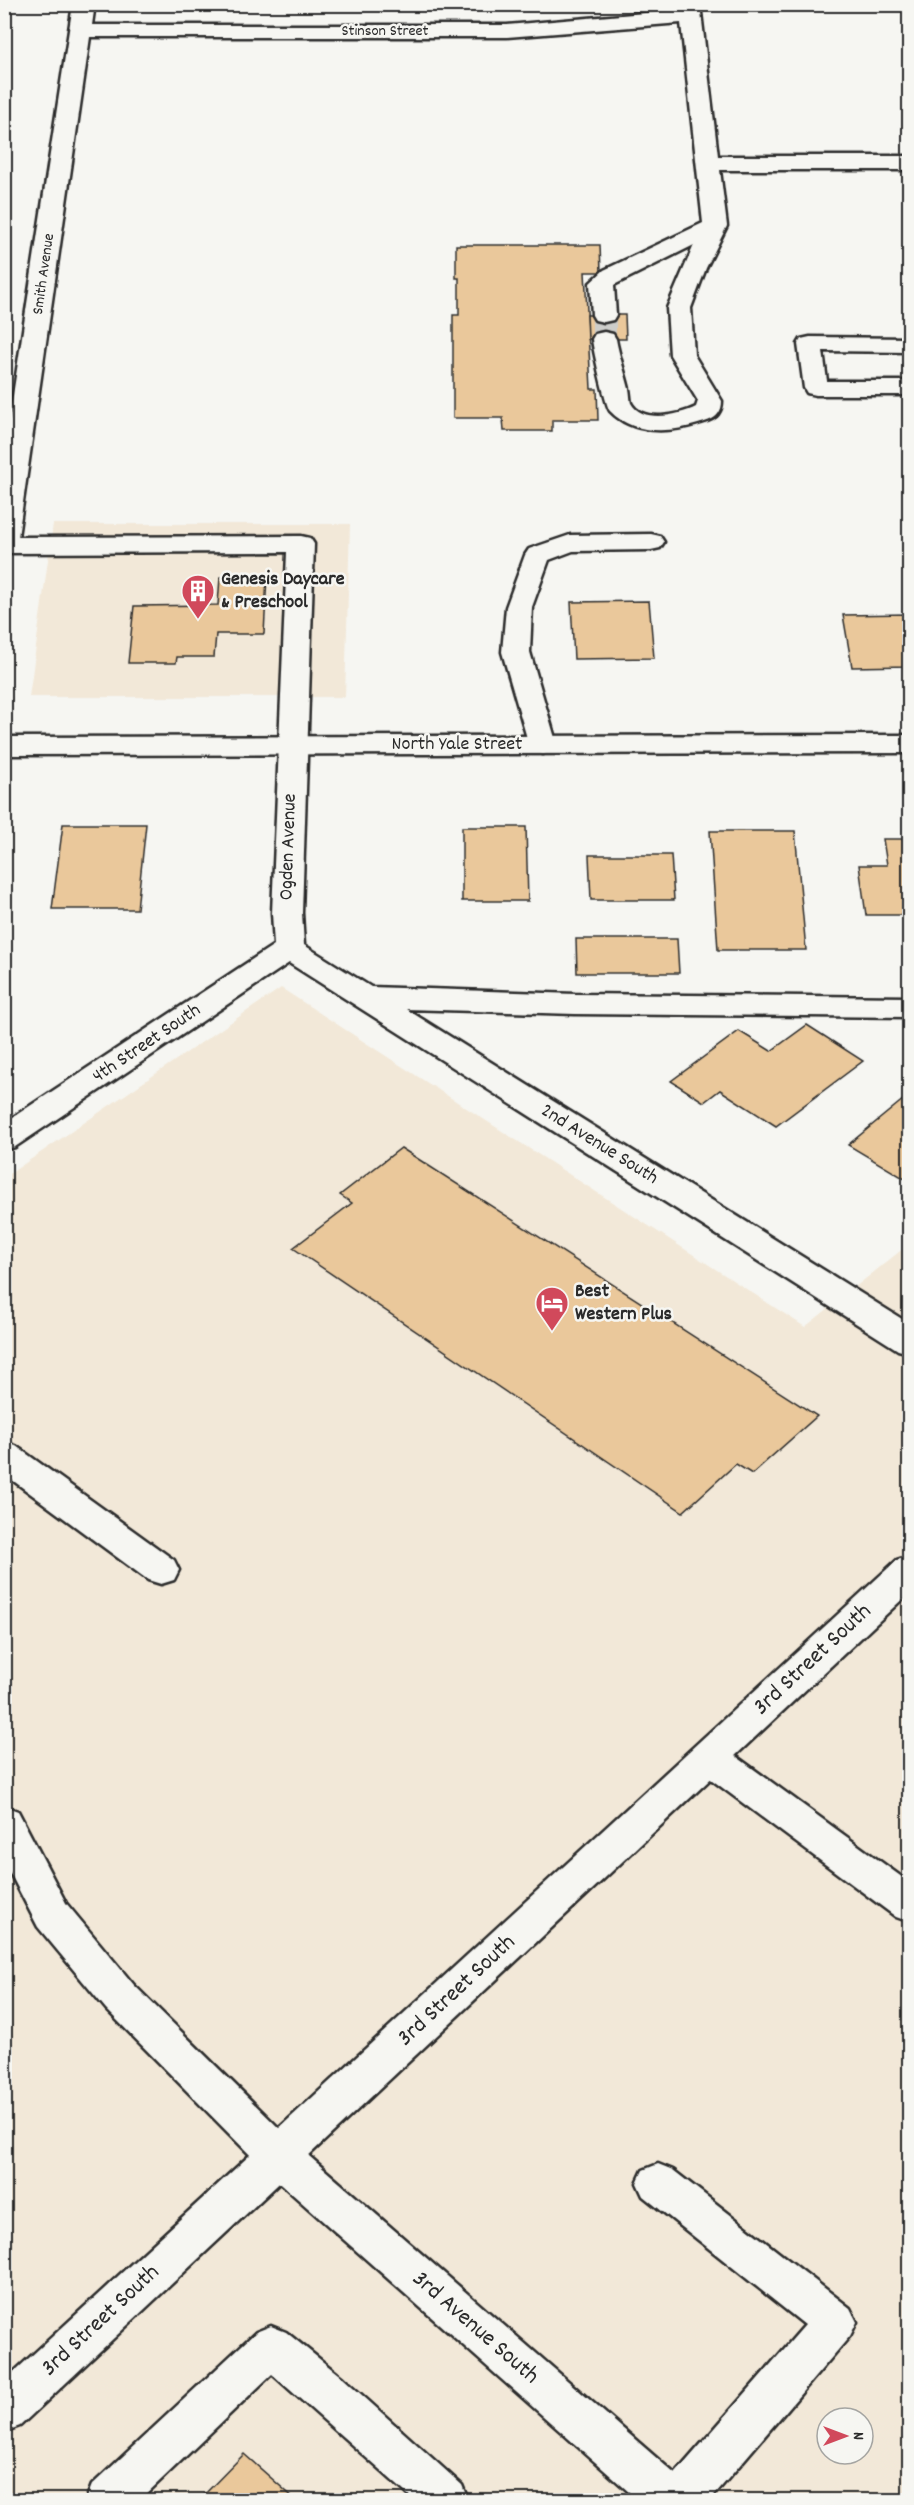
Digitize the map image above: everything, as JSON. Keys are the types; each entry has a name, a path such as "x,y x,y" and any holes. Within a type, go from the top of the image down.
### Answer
{"street":[{"name":"Smith Avenue","path":"4,544 84,4"},
{"name":"Stinson Street","path":"80,31 507,31 689,10"},
{"path":"689,10 715,226 694,268 679,308 682,355 710,401 708,411 678,423 656,423 637,419 620,406 619,391 605,356 602,283 612,275 715,226"},
{"path":"708,163 909,163"},
{"path":"909,345 810,344 816,388 909,388"},
{"path":"543,745 516,652 519,606 538,555 570,543 651,542"},
{"name":"Ogden Avenue","path":"4,544 302,544 292,746 287,913 289,949"},
{"name":"North Yale Street","path":"4,746 909,744"},
{"name":"2nd Avenue South","path":"289,949 909,1341"},
{"name":"4th Street South","path":"4,1139 289,949"},
{"path":"364,997 575,1004 909,1008"},
{"path":"4,1455 162,1570"},
{"name":"3rd Street South","path":"4,2411 909,1570"},
{"path":"709,1756 909,1905"},
{"name":"3rd Avenue South","path":"4,1822 52,1915 120,1997 279,2156 671,2500"},
{"path":"658,2183 835,2322 681,2500"},
{"path":"108,2500 271,2346 446,2500"}],"shaded area":[{"path":"53,524 350,524 345,697 29,697"},
{"path":"281,988 805,1327 909,1244 909,2500 5,2500 5,1177"}],"building":[{"path":"456,245 600,245 601,272 585,272 591,389 597,389 598,420 552,420 552,431 504,431 503,418 453,418 453,315 459,315"},
{"path":"587,315 625,315 626,339 588,339"},
{"name":"Genesis Daycare & Preschool","path":"267,576 264,634 216,634 214,657 177,657 176,663 128,663 134,606 218,605 220,577"},
{"path":"649,601 654,658 574,659 571,602"},
{"path":"910,614 910,666 852,667 843,615"},
{"path":"63,824 146,824 137,909 52,909"},
{"path":"462,827 526,827 528,901 462,901"},
{"path":"710,831 795,831 806,950 718,950"},
{"path":"883,839 910,839 910,915 866,915 859,865 887,865"},
{"path":"589,855 671,855 674,900 591,900"},
{"path":"576,939 677,939 679,973 577,973"},
{"path":"807,1025 863,1061 776,1126 720,1090 704,1102 671,1081 739,1031 771,1051"},
{"path":"910,1094 910,1182 848,1145"},
{"name":"Best Western Plus","path":"401,1148 817,1416 752,1474 736,1464 683,1512 293,1248 352,1203 340,1195"},
{"path":"244,2454 296,2500 199,2500"}],"tunnel":[{"path":"604,315 604,339"}],"place":[{"name":"Genesis Daycare & Preschool","path":"198,620"},
{"name":"Best Western Plus","path":"552,1332"}]}
